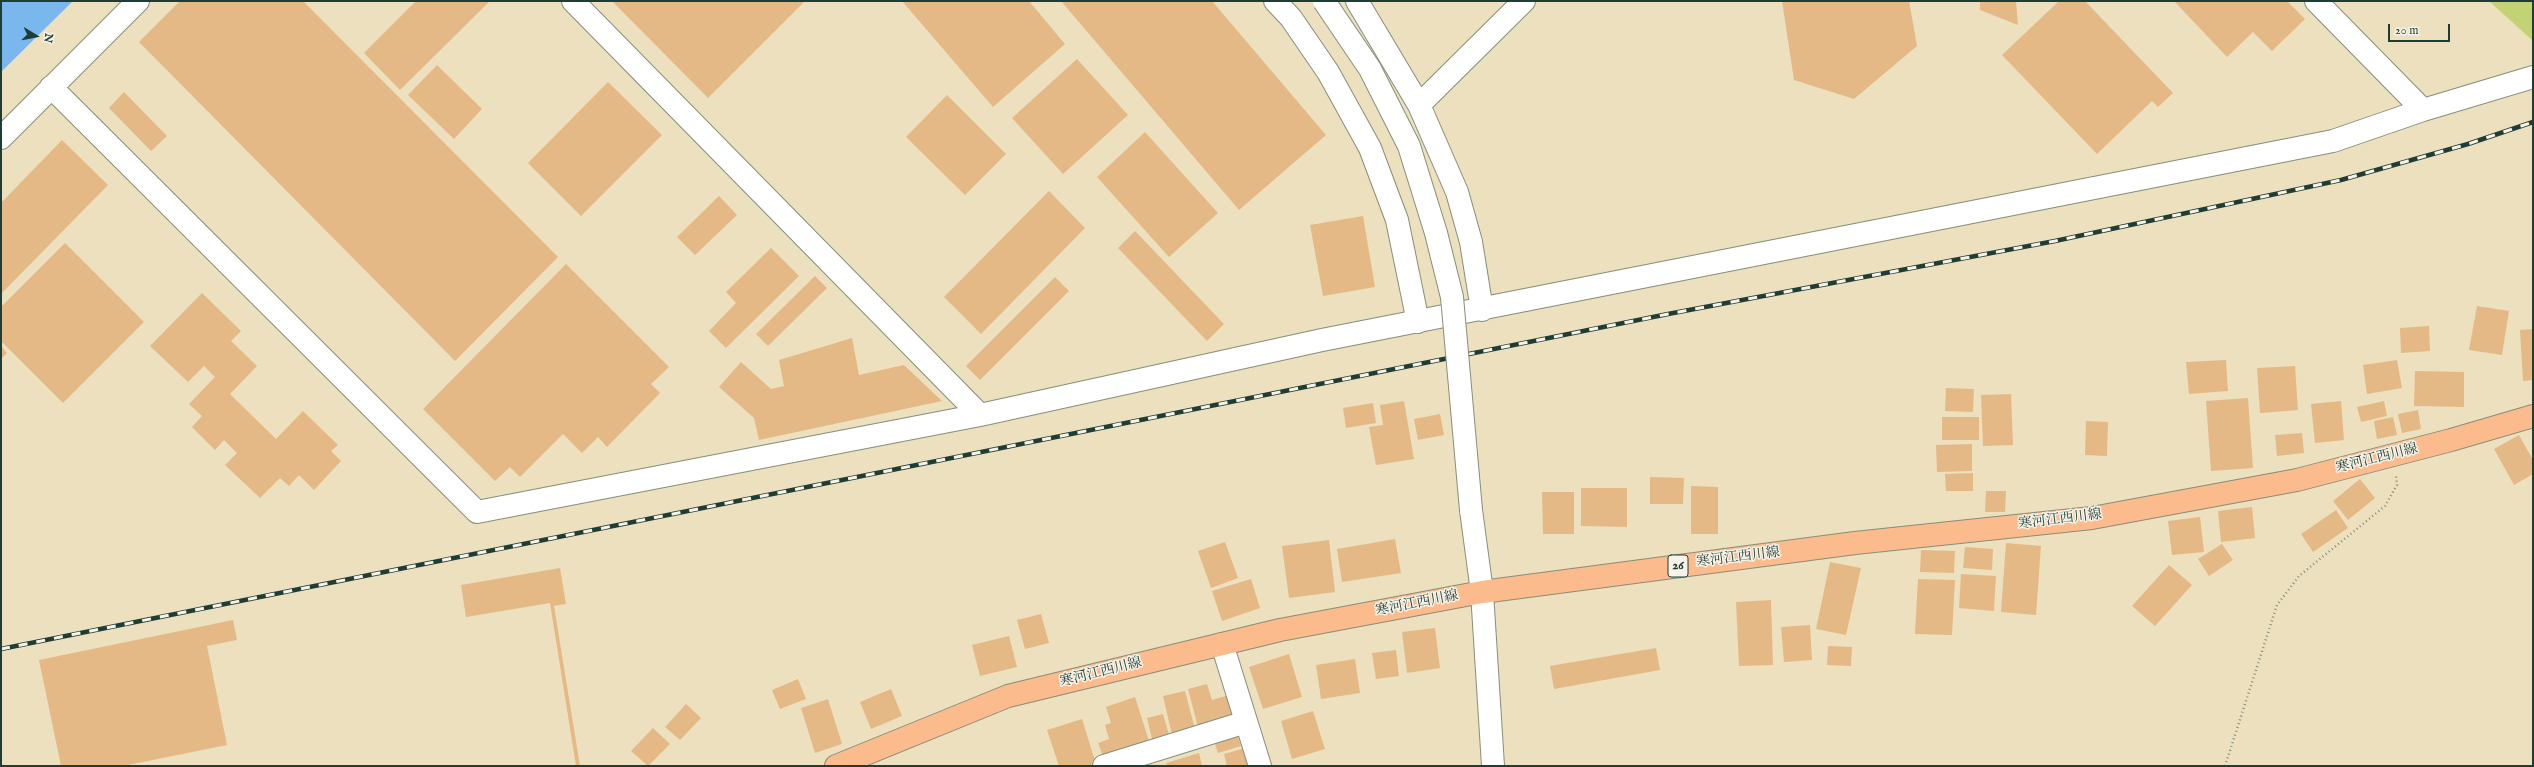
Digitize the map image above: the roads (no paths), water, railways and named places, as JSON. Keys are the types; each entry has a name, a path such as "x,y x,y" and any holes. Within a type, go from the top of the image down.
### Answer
{"main road":[{"name":"寒河江西川線","path":"836,766 1008,696 1280,630 1482,592 1855,543 2092,518 2297,480 2395,455 2533,416"}],"street":[{"path":"1,138 138,1"},
{"path":"573,1 980,415"},
{"path":"1275,1 1291,18 1328,72 1370,148 1397,220 1418,322"},
{"path":"1324,1 1370,69 1409,146 1436,233 1452,297 1472,510 1482,592 1493,766"},
{"path":"1357,1 1419,106 1456,192 1471,242 1482,310"},
{"path":"1419,106 1524,1"},
{"path":"2316,1 2423,110"},
{"path":"51,88 477,512 980,415 1322,340 1482,310 2333,141 2423,110 2533,77"},
{"path":"1222,644 1260,766"},
{"path":"1104,766 1246,722"}],"water":[{"path":"1,1 73,1 1,72"}],"railway":[{"path":"1,649 1668,314 2055,241 2341,180 2468,144 2533,122"}]}
